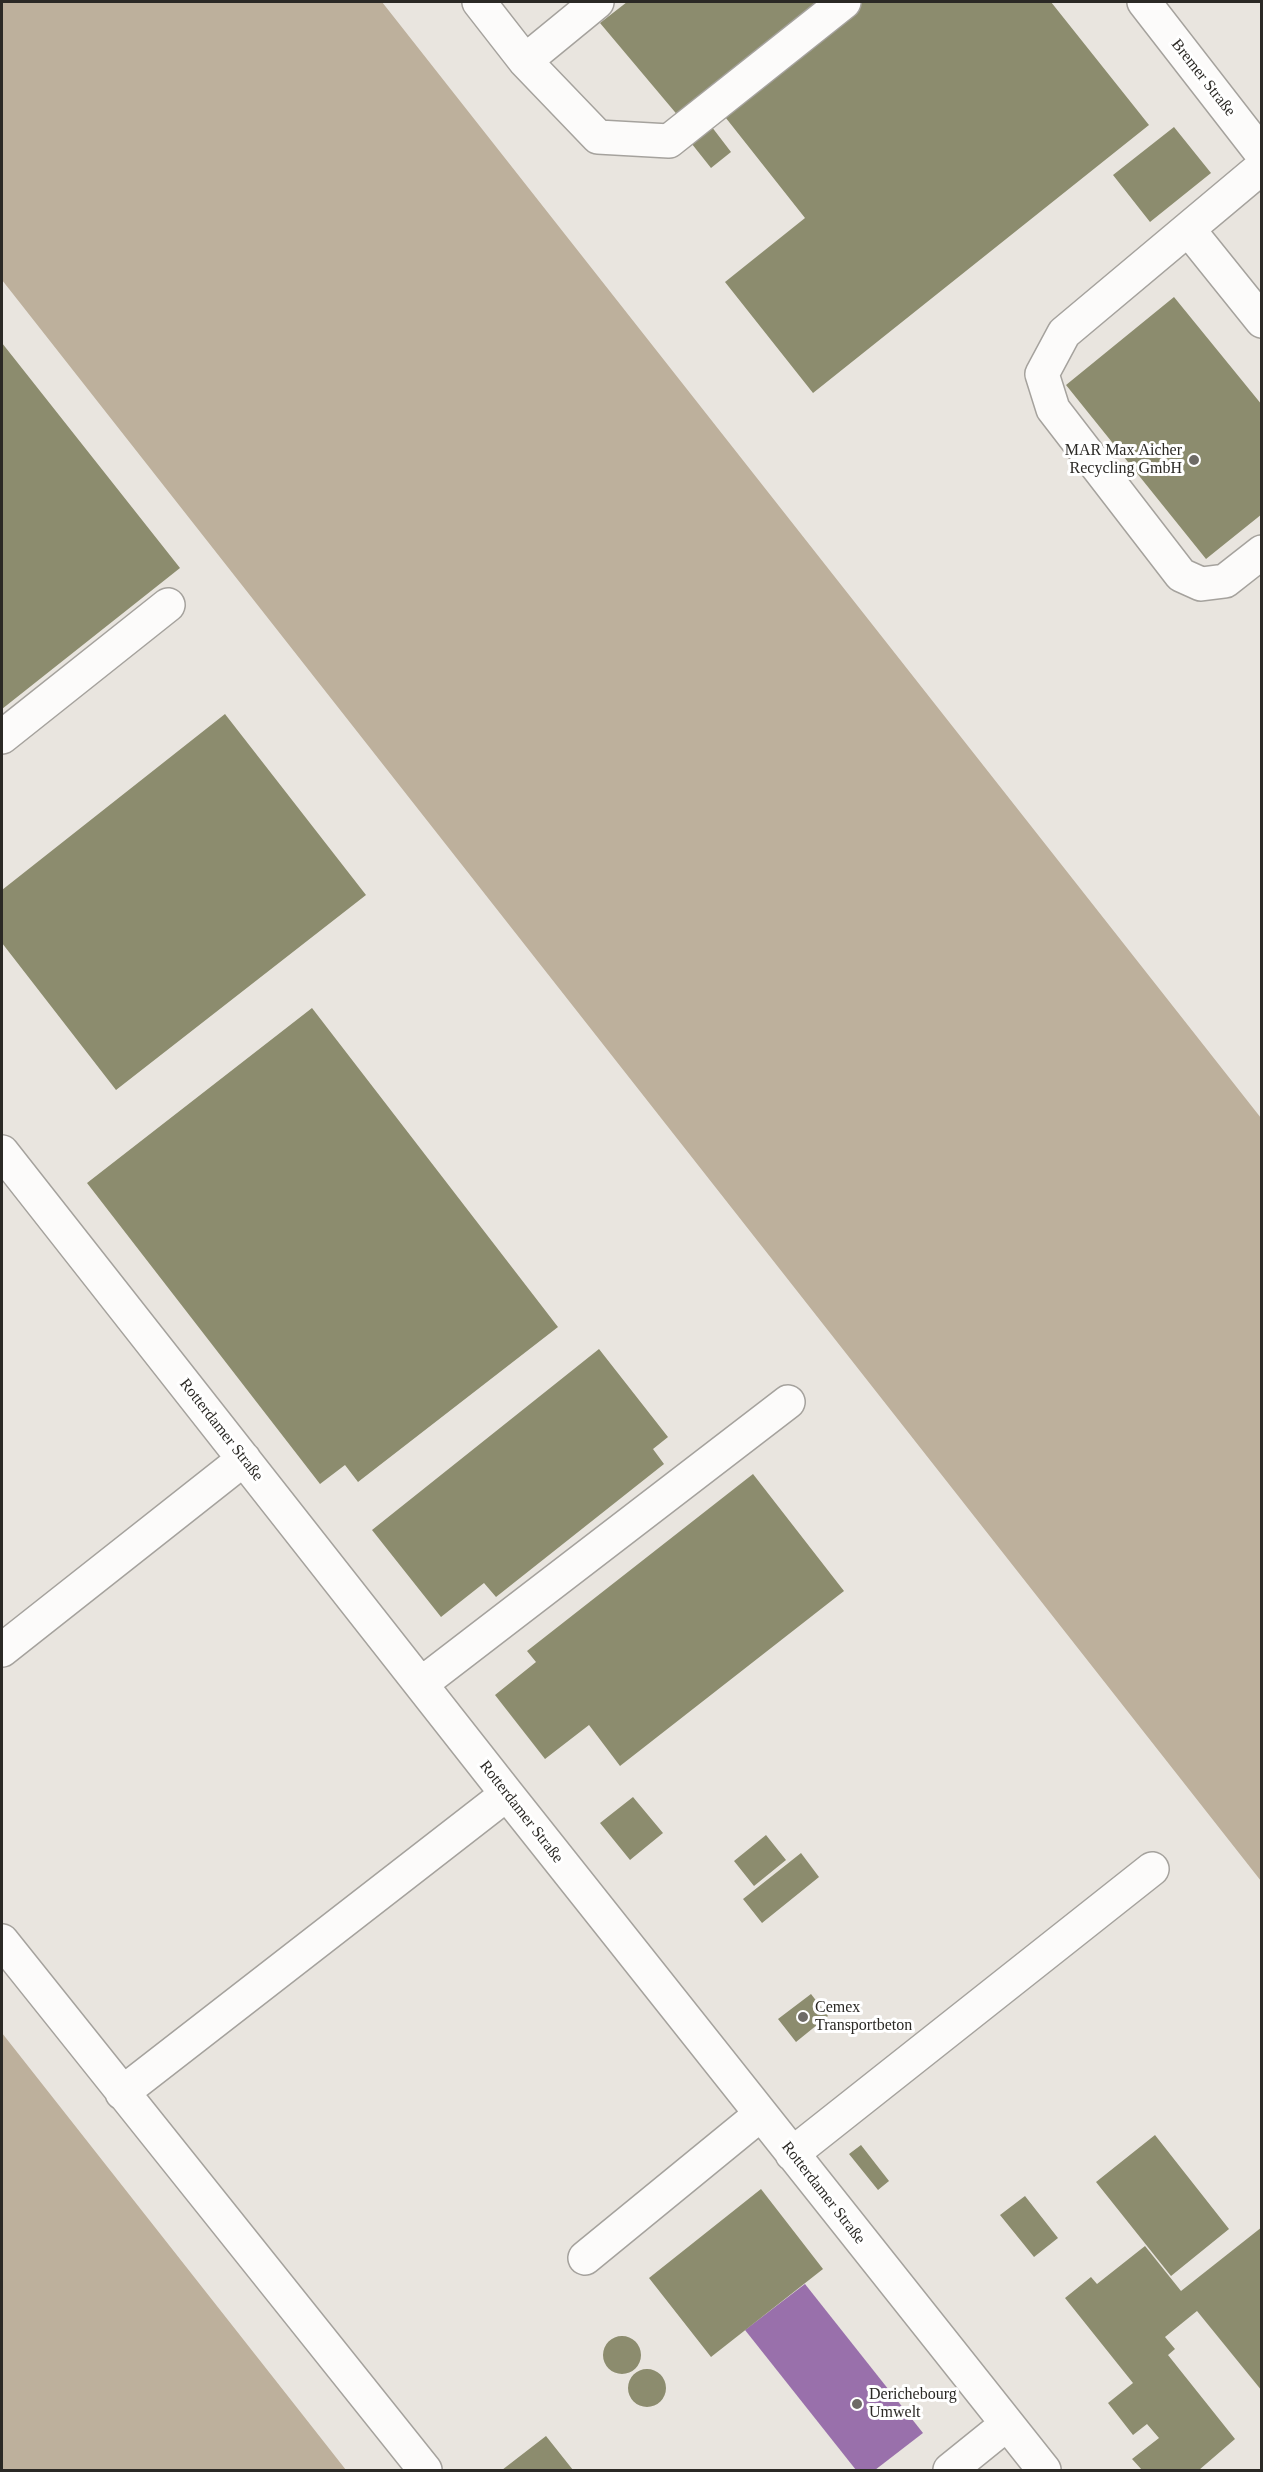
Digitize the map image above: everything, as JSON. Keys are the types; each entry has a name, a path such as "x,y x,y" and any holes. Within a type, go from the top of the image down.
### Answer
{"street":[{"path":"479,2 525,61 598,137 669,141 844,2"},
{"path":"525,61 597,2"},
{"name":"Bremer Straße","path":"1144,2 1262,154"},
{"path":"1262,167 1064,333 1042,374 1053,409 1181,575 1201,584 1225,581 1262,552"},
{"path":"1188,229 1262,321"},
{"path":"2,737 168,605"},
{"name":"Rotterdamer Straße","path":"2,1152 507,1794 1044,2470"},
{"path":"421,1684 788,1402"},
{"path":"2,1650 244,1459"},
{"path":"122,2093 507,1794"},
{"path":"792,2154 1152,1869"},
{"path":"2,1941 425,2470"},
{"path":"585,2258 761,2114"},
{"path":"950,2470 1007,2424"}],"shaded area":[{"path":"2,2 382,2 1261,1118 1261,1881 2,280"},
{"path":"2,2033 302,2414 346,2470 2,2470"}],"building: Büros":[{"path":"805,2284 923,2433 875,2470 856,2470 745,2330"}],"building: Industrie":[{"path":"627,2 838,2 685,124 600,23"},
{"path":"851,2 1051,2 1149,125 813,393 725,282 805,218 718,108"},
{"path":"705,118 731,152 711,168 684,134"},
{"path":"1174,127 1211,173 1150,222 1113,175"},
{"name":"MAR Max Aicher Recycling GmbH","path":"1174,297 1262,405 1262,514 1206,559 1066,385"},
{"path":"2,343 180,568 2,709"},
{"path":"225,714 366,895 116,1090 2,943 2,890"},
{"path":"312,1008 558,1327 358,1482 345,1465 320,1484 87,1183"},
{"path":"599,1349 668,1437 653,1449 664,1464 496,1597 484,1583 441,1617 372,1530"},
{"path":"753,1474 844,1591 620,1766 589,1725 545,1759 495,1695 536,1662 527,1651"},
{"path":"633,1797 663,1833 630,1860 600,1823"},
{"path":"766,1835 786,1860 754,1886 734,1861"},
{"path":"801,1853 819,1877 762,1923 743,1899"},
{"name":"Cemex Transportbeton","path":"811,1994 828,2016 796,2042 778,2019"},
{"path":"1155,2135 1229,2229 1171,2276 1096,2182"},
{"path":"861,2145 889,2181 878,2190 849,2154"},
{"path":"761,2189 823,2269 711,2357 649,2278"},
{"path":"1025,2196 1058,2238 1034,2257 1000,2215"},
{"path":"1262,2227 1262,2391 1197,2311 1165,2337 1175,2349 1168,2355 1235,2439 1199,2470 1142,2470 1132,2459 1159,2438 1147,2424 1133,2435 1108,2403 1133,2383 1065,2298 1091,2277 1097,2284 1145,2246 1181,2291"},
{"path":"622,2336 636,2341 641,2355 636,2369 622,2374 608,2369 603,2355 608,2341"},
{"path":"647,2369 661,2374 666,2388 661,2402 647,2407 633,2402 628,2388 633,2374"},
{"path":"546,2436 573,2470 502,2470"}],"place":[{"name":"MAR Max Aicher Recycling GmbH","path":"1194,460"},
{"name":"Cemex Transportbeton","path":"803,2017"},
{"name":"Derichebourg Umwelt","path":"857,2404"}]}
